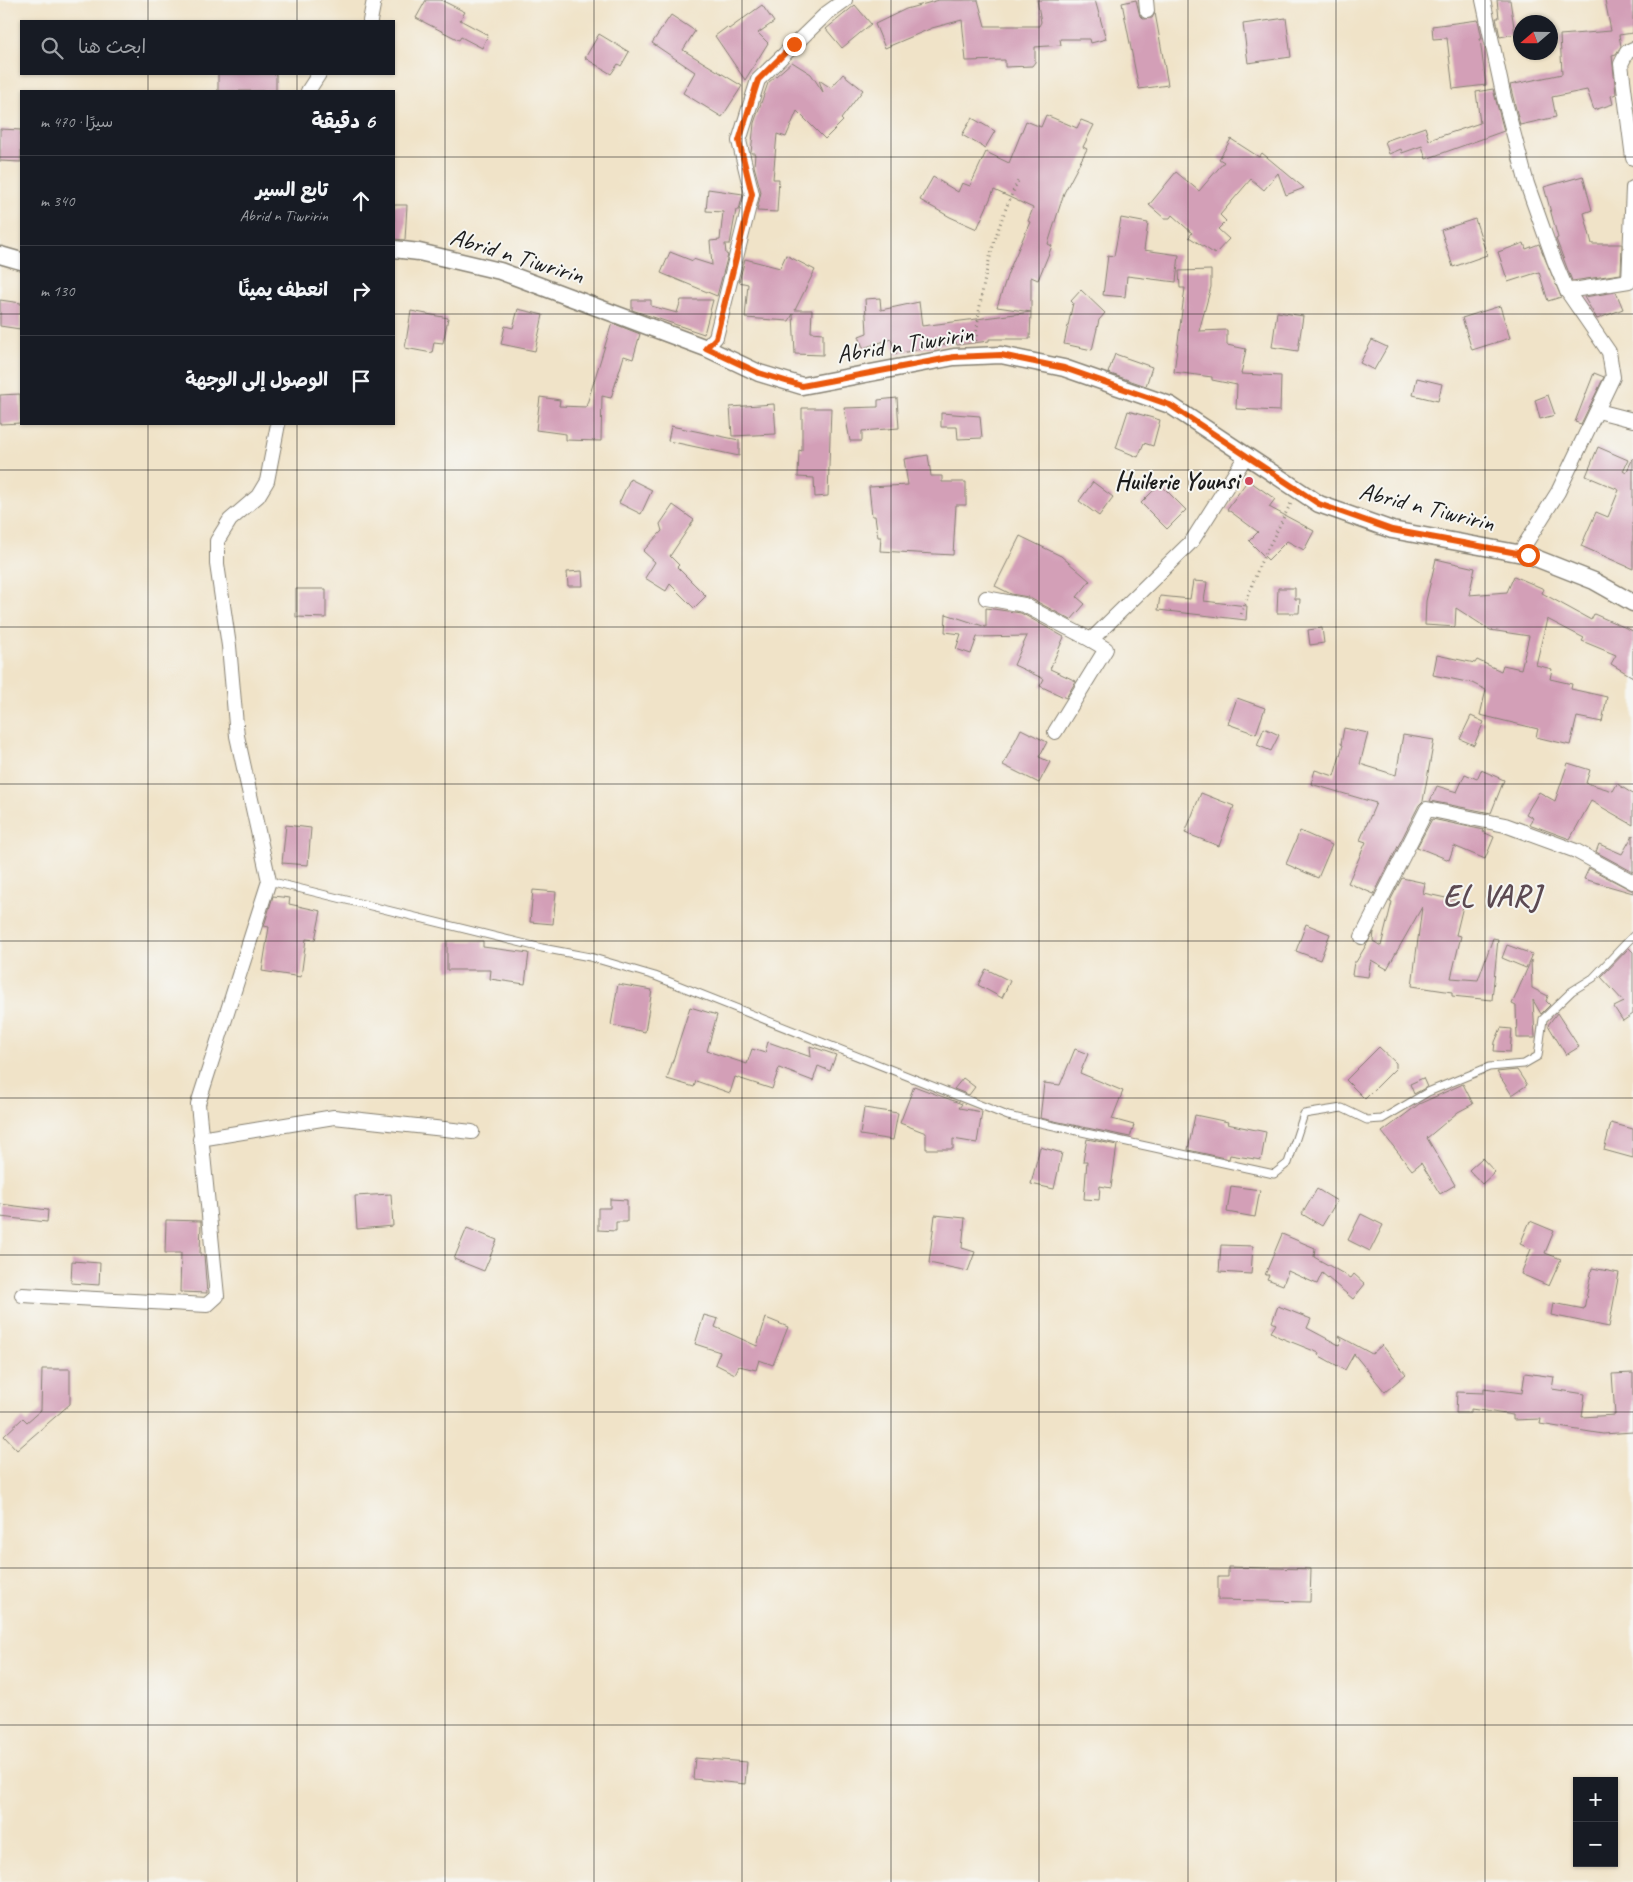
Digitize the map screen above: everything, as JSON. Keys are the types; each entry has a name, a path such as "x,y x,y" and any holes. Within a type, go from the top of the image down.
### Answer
{"street":[{"path":"370,20 374,0"},
{"path":"706,348 716,338 752,194 739,141 758,80 827,14 845,0"},
{"path":"1483,0 1504,98 1527,184 1567,291 1609,352 1613,377 1558,492 1520,554"},
{"path":"1633,49 1627,52 1621,64 1633,158"},
{"path":"309,90 318,75"},
{"path":"1567,291 1629,281 1633,188"},
{"name":"Abrid n Tiwririn","path":"395,249 419,252 500,271 706,348 759,373 802,386 954,357 1001,355 1064,368 1170,405 1319,504 1392,530 1520,554 1594,581 1633,602"},
{"path":"0,255 20,261"},
{"path":"1598,410 1633,420"},
{"path":"22,1295 207,1305 217,1296 198,1104 269,880 237,736 229,646 217,564 217,541 230,520 258,496 267,481 278,425"},
{"path":"1091,640 1192,541 1246,456"},
{"path":"986,598 1024,605 1106,649 1055,732"},
{"path":"1362,938 1427,809 1505,825 1576,851 1633,882"},
{"path":"200,1139 334,1117 472,1132"}],"lane":[{"path":"269,880 542,948 590,957 656,976 1008,1116 1274,1174 1288,1163 1304,1114 1342,1108 1367,1120 1382,1118 1428,1092 1489,1067 1524,1064 1538,1056 1543,1019 1572,991 1593,978 1633,936"}],"path":[{"path":"975,356 978,323 992,252 1009,199 1018,181"},
{"path":"1241,614 1260,564 1299,490"}],"building":[{"path":"426,0 441,0 465,12 460,20 488,35 482,48 461,37 459,40 416,18"},
{"path":"939,0 978,0 985,26 1039,26 1041,22 1037,0 1095,0 1106,39 1091,43 1090,39 1060,39 1061,45 1035,47 1035,62 1032,66 1005,67 1005,60 966,61 962,20 932,28 885,48 875,24 906,9"},
{"path":"1136,0 1140,16 1143,19 1152,18 1155,13 1168,85 1139,89 1122,3"},
{"path":"1497,0 1510,0 1513,34 1500,37 1496,18 1499,18"},
{"path":"1605,0 1633,0 1633,33 1619,35 1621,46 1616,54 1612,55 1616,94 1611,96 1613,104 1594,110 1587,90 1552,97 1556,117 1520,125 1510,85 1562,74 1560,35 1611,31"},
{"path":"762,5 774,22 758,33 768,43 745,80 715,36 727,27 729,29"},
{"path":"855,5 871,24 842,48 826,29"},
{"path":"671,15 695,31 683,50 742,86 722,117 683,93 695,72 652,43"},
{"path":"1286,18 1291,57 1248,63 1243,24"},
{"path":"1478,20 1482,39 1480,39 1486,85 1453,89 1447,38 1433,39 1432,26"},
{"path":"599,34 629,52 621,66 618,64 611,74 585,58"},
{"path":"792,62 811,74 823,92 819,80 831,88 843,74 863,90 841,119 843,121 825,139 797,111 786,137 777,134 773,179 779,179 777,212 757,211 761,192 754,166 755,153 751,153 754,123 768,83"},
{"path":"218,75 276,75 276,90 218,90"},
{"path":"1493,89 1504,131 1426,159 1422,146 1402,153 1401,149 1389,154 1385,141 1425,127 1429,140 1480,123 1476,92"},
{"path":"1046,115 1077,128 1081,120 1094,125 1083,147 1087,149 1064,193 1048,244 1052,246 1038,280 1031,277 1031,312 997,307 1008,273 1030,222 1028,221 1033,208 994,190 977,229 950,217 920,200 933,177 958,192 962,183 970,186 986,152 1009,163 1026,121 1041,127"},
{"path":"972,118 995,131 985,148 962,135"},
{"path":"0,129 20,130 20,162 0,161"},
{"path":"1231,139 1259,157 1262,153 1304,188 1286,195 1278,173 1264,190 1251,179 1220,215 1226,221 1218,229 1229,239 1215,254 1189,237 1192,233 1172,215 1170,218 1164,218 1149,205 1176,172 1199,191 1224,162 1219,159"},
{"path":"1583,176 1592,210 1584,213 1592,244 1622,244 1621,274 1572,281 1556,239 1558,238 1544,187"},
{"path":"708,189 743,194 739,210 736,210 730,244 725,244 726,254 728,255 717,296 661,273 670,252 693,261 693,259 712,265 710,241 720,240 723,212 706,211"},
{"path":"395,205 407,205 405,240 395,239"},
{"path":"1121,218 1148,223 1144,250 1179,255 1176,282 1127,276 1125,297 1103,295 1108,255 1114,256"},
{"path":"1475,219 1487,255 1453,267 1441,230"},
{"path":"1524,243 1526,249 1539,244 1561,297 1548,301 1539,272 1508,282 1498,252"},
{"path":"786,255 815,270 795,310 812,310 811,332 823,333 823,355 795,354 793,314 789,321 745,318 748,284 739,282 745,259 780,268"},
{"path":"1211,270 1211,287 1199,331 1227,330 1227,345 1246,349 1241,374 1281,376 1280,411 1236,409 1237,385 1212,380 1212,377 1174,372 1185,288 1180,288 1179,271"},
{"path":"1081,290 1105,313 1099,320 1092,350 1064,344 1073,303 1071,301"},
{"path":"1616,292 1623,309 1597,319 1584,297"},
{"path":"880,298 881,310 919,302 922,326 1031,312 1030,339 989,339 989,341 957,345 956,342 896,354 891,339 863,348 859,336 867,333 865,299"},
{"path":"0,300 20,303 20,329 0,326"},
{"path":"632,300 651,300 651,306 677,313 681,300 713,300 704,334 632,310"},
{"path":"1500,306 1510,338 1472,350 1462,318"},
{"path":"518,309 543,315 535,351 501,344 505,326 513,328"},
{"path":"411,311 448,318 443,343 434,342 432,353 405,348"},
{"path":"1277,312 1303,316 1298,351 1272,347"},
{"path":"612,323 640,334 633,359 624,356 611,398 602,396 601,441 566,440 566,434 536,430 540,397 560,400 559,406 586,407"},
{"path":"1372,340 1387,347 1374,370 1360,363"},
{"path":"1115,354 1152,367 1146,386 1108,373"},
{"path":"1594,373 1604,377 1581,424 1575,422"},
{"path":"1417,378 1442,384 1438,401 1413,395"},
{"path":"20,394 20,423 0,424 0,395"},
{"path":"1548,395 1555,415 1540,419 1535,400"},
{"path":"897,398 899,428 862,431 862,441 850,441 844,408 878,407 878,400"},
{"path":"774,404 776,434 732,436 730,407"},
{"path":"802,408 831,408 828,496 815,497 814,478 798,477 799,450 802,451"},
{"path":"1128,411 1160,420 1153,446 1144,443 1138,457 1116,448"},
{"path":"941,413 980,416 982,438 958,439 957,427 941,427"},
{"path":"671,426 739,440 739,456 668,441"},
{"path":"1598,447 1628,460 1623,471 1626,473 1633,458 1633,569 1581,546 1596,512 1608,517 1619,490 1586,476"},
{"path":"928,455 931,476 942,476 942,482 966,482 966,505 956,505 953,555 880,551 881,537 878,537 875,516 872,516 869,487 908,485 904,459"},
{"path":"630,479 652,490 641,514 619,503"},
{"path":"1248,480 1275,499 1269,507 1314,531 1304,550 1287,541 1268,560 1249,541 1258,532 1227,509"},
{"path":"1093,482 1113,497 1099,516 1079,501"},
{"path":"1160,484 1186,510 1167,529 1141,503"},
{"path":"673,505 694,520 670,556 679,565 677,567 706,596 694,608 670,584 666,591 645,578 655,562 643,551 662,531 660,524"},
{"path":"1020,536 1061,556 1090,581 1077,597 1085,604 1071,620 1028,597 1011,594 995,586"},
{"path":"1436,559 1475,568 1469,595 1507,592 1514,576 1544,589 1542,593 1591,620 1594,614 1633,631 1633,677 1611,664 1616,655 1582,641 1584,638 1547,619 1536,665 1552,669 1550,679 1572,684 1571,689 1607,697 1602,722 1577,717 1570,745 1536,737 1538,729 1480,715 1486,690 1472,683 1433,675 1437,655 1475,663 1477,660 1501,671 1503,665 1521,669 1529,636 1490,630 1456,608 1455,627 1425,625 1426,601"},
{"path":"582,571 583,586 568,586 567,572"},
{"path":"1193,581 1207,582 1204,601 1247,606 1246,620 1158,610 1160,596 1190,599"},
{"path":"1278,588 1295,588 1295,599 1300,599 1299,613 1277,613"},
{"path":"296,589 326,589 326,618 296,617"},
{"path":"986,608 1021,613 1064,637 1050,669 1076,681 1066,698 1040,686 1044,679 1014,665 1027,636 977,637 971,654 956,649 961,634 945,632 946,614 986,627"},
{"path":"1322,628 1324,643 1310,645 1308,630"},
{"path":"1237,698 1265,708 1256,734 1228,724"},
{"path":"1471,716 1484,722 1474,745 1460,739"},
{"path":"1264,728 1279,735 1271,751 1257,745"},
{"path":"1344,728 1368,733 1360,764 1396,775 1403,735 1434,740 1423,801 1419,805 1374,894 1348,883 1366,842 1360,840 1376,803 1311,784 1315,770 1334,776 1343,745 1341,744"},
{"path":"1021,729 1047,742 1039,757 1050,762 1039,783 1003,765"},
{"path":"1568,763 1590,770 1586,783 1613,791 1617,784 1633,794 1633,825 1591,801 1570,839 1529,824 1533,818 1526,814 1539,792 1555,801"},
{"path":"1481,770 1504,780 1491,813 1430,801 1437,786 1457,792 1465,774 1477,779"},
{"path":"1201,793 1234,806 1219,846 1185,833"},
{"path":"1432,819 1484,830 1483,832 1494,837 1485,859 1454,846 1449,860 1417,847"},
{"path":"286,825 311,828 308,865 282,863"},
{"path":"1300,831 1332,845 1318,878 1286,864"},
{"path":"1633,835 1633,872 1596,852 1599,844 1622,854"},
{"path":"1589,868 1633,891 1633,893 1584,879"},
{"path":"1402,878 1425,883 1423,893 1464,902 1456,935 1461,936 1451,978 1478,980 1493,938 1498,939 1492,1000 1452,996 1452,992 1412,986 1422,907 1387,969 1371,960 1368,977 1352,975 1354,962 1356,962 1374,932 1373,941 1381,946 1392,902 1390,901"},
{"path":"533,890 556,892 553,924 530,922"},
{"path":"273,896 290,898 289,904 321,911 315,940 306,939 301,977 262,971 269,927 264,926"},
{"path":"1306,924 1330,934 1320,960 1296,951"},
{"path":"447,941 483,941 483,947 529,953 525,984 490,979 491,970 447,970"},
{"path":"1507,945 1532,954 1526,968 1502,958"},
{"path":"1629,948 1633,952 1633,1014 1623,1021 1614,1007 1624,1002 1601,977"},
{"path":"1531,960 1532,988 1548,996 1546,1001 1550,1005 1541,1014 1533,1000 1535,1038 1517,1038 1516,1006 1512,1004"},
{"path":"986,969 1010,981 1002,998 978,985"},
{"path":"618,984 652,990 645,1032 611,1025"},
{"path":"690,1007 717,1015 707,1051 747,1064 752,1049 765,1053 768,1042 811,1057 810,1046 836,1055 830,1071 818,1066 813,1081 779,1068 772,1089 735,1077 730,1093 696,1081 694,1087 667,1079"},
{"path":"1557,1013 1579,1047 1566,1055 1548,1025"},
{"path":"1501,1028 1512,1029 1510,1052 1494,1051 1495,1042"},
{"path":"1379,1047 1396,1063 1396,1068 1365,1099 1346,1080"},
{"path":"1075,1049 1088,1054 1080,1073 1123,1091 1112,1119 1134,1125 1130,1137 1040,1118 1044,1083 1060,1085"},
{"path":"1517,1070 1527,1085 1512,1095 1497,1072"},
{"path":"963,1078 975,1087 969,1095 954,1089"},
{"path":"1423,1078 1427,1087 1414,1094 1410,1084"},
{"path":"1463,1084 1473,1104 1458,1112 1427,1138 1455,1185 1440,1194 1421,1163 1412,1170 1382,1132 1419,1104"},
{"path":"914,1086 962,1104 959,1108 982,1112 977,1143 953,1139 953,1149 926,1149 926,1133 900,1123"},
{"path":"864,1108 898,1113 893,1140 860,1135"},
{"path":"1195,1115 1266,1132 1261,1160 1230,1155 1229,1159 1188,1150"},
{"path":"1611,1123 1633,1129 1633,1158 1604,1150"},
{"path":"1087,1139 1117,1145 1111,1188 1100,1186 1099,1200 1084,1199 1087,1161 1083,1161"},
{"path":"1040,1147 1062,1153 1054,1189 1031,1184"},
{"path":"1482,1158 1495,1172 1482,1184 1469,1170"},
{"path":"1231,1186 1260,1190 1255,1217 1227,1212"},
{"path":"1317,1189 1337,1201 1322,1226 1302,1214"},
{"path":"391,1194 393,1226 357,1229 355,1196"},
{"path":"610,1199 627,1200 627,1222 616,1222 616,1231 598,1230 598,1208 610,1208"},
{"path":"0,1204 48,1210 47,1222 0,1217"},
{"path":"1361,1214 1383,1225 1370,1251 1348,1240"},
{"path":"935,1215 965,1218 962,1248 975,1252 968,1271 929,1263"},
{"path":"166,1220 201,1221 200,1255 204,1255 207,1293 180,1292 181,1253 165,1253"},
{"path":"1530,1221 1554,1231 1545,1253 1561,1259 1549,1286 1521,1274 1531,1249 1520,1244"},
{"path":"467,1228 497,1240 484,1271 454,1259"},
{"path":"1282,1234 1315,1248 1314,1257 1351,1278 1354,1274 1365,1284 1353,1299 1322,1273 1317,1284 1288,1271 1283,1285 1267,1279 1269,1275 1265,1275"},
{"path":"1221,1245 1253,1246 1251,1274 1219,1272"},
{"path":"72,1261 100,1263 99,1285 71,1283"},
{"path":"1592,1268 1619,1273 1609,1327 1551,1315 1553,1303 1584,1309"},
{"path":"1278,1306 1311,1319 1307,1328 1339,1345 1342,1340 1339,1336 1372,1354 1382,1345 1406,1374 1385,1392 1354,1354 1345,1370 1318,1355 1319,1353 1279,1337 1271,1332 1276,1324 1272,1322"},
{"path":"704,1315 718,1319 715,1327 757,1346 766,1318 788,1327 773,1365 759,1360 756,1370 739,1366 735,1374 715,1364 720,1352 695,1344"},
{"path":"42,1369 70,1369 70,1404 17,1450 4,1436 23,1418 27,1422 41,1410"},
{"path":"1525,1373 1554,1377 1552,1389 1585,1394 1582,1417 1615,1415 1612,1374 1633,1373 1633,1432 1603,1434 1540,1424 1541,1419 1513,1420 1513,1415 1471,1409 1471,1413 1456,1413 1457,1392 1484,1393 1484,1388 1522,1393"},
{"path":"1228,1567 1311,1569 1310,1602 1218,1600 1218,1577 1228,1577"},
{"path":"695,1758 747,1762 745,1784 693,1779"}],"place":[{"name":"Huilerie Younsi","path":"1249,481"}],"district":[{"name":"EL VARJ","path":"1492,896"}],"route":[{"path":"794,44 758,80 739,141 752,194 716,338 706,348 759,373 802,386 954,357 1001,355 1064,368 1170,405 1319,504 1392,530 1528,555"}]}
